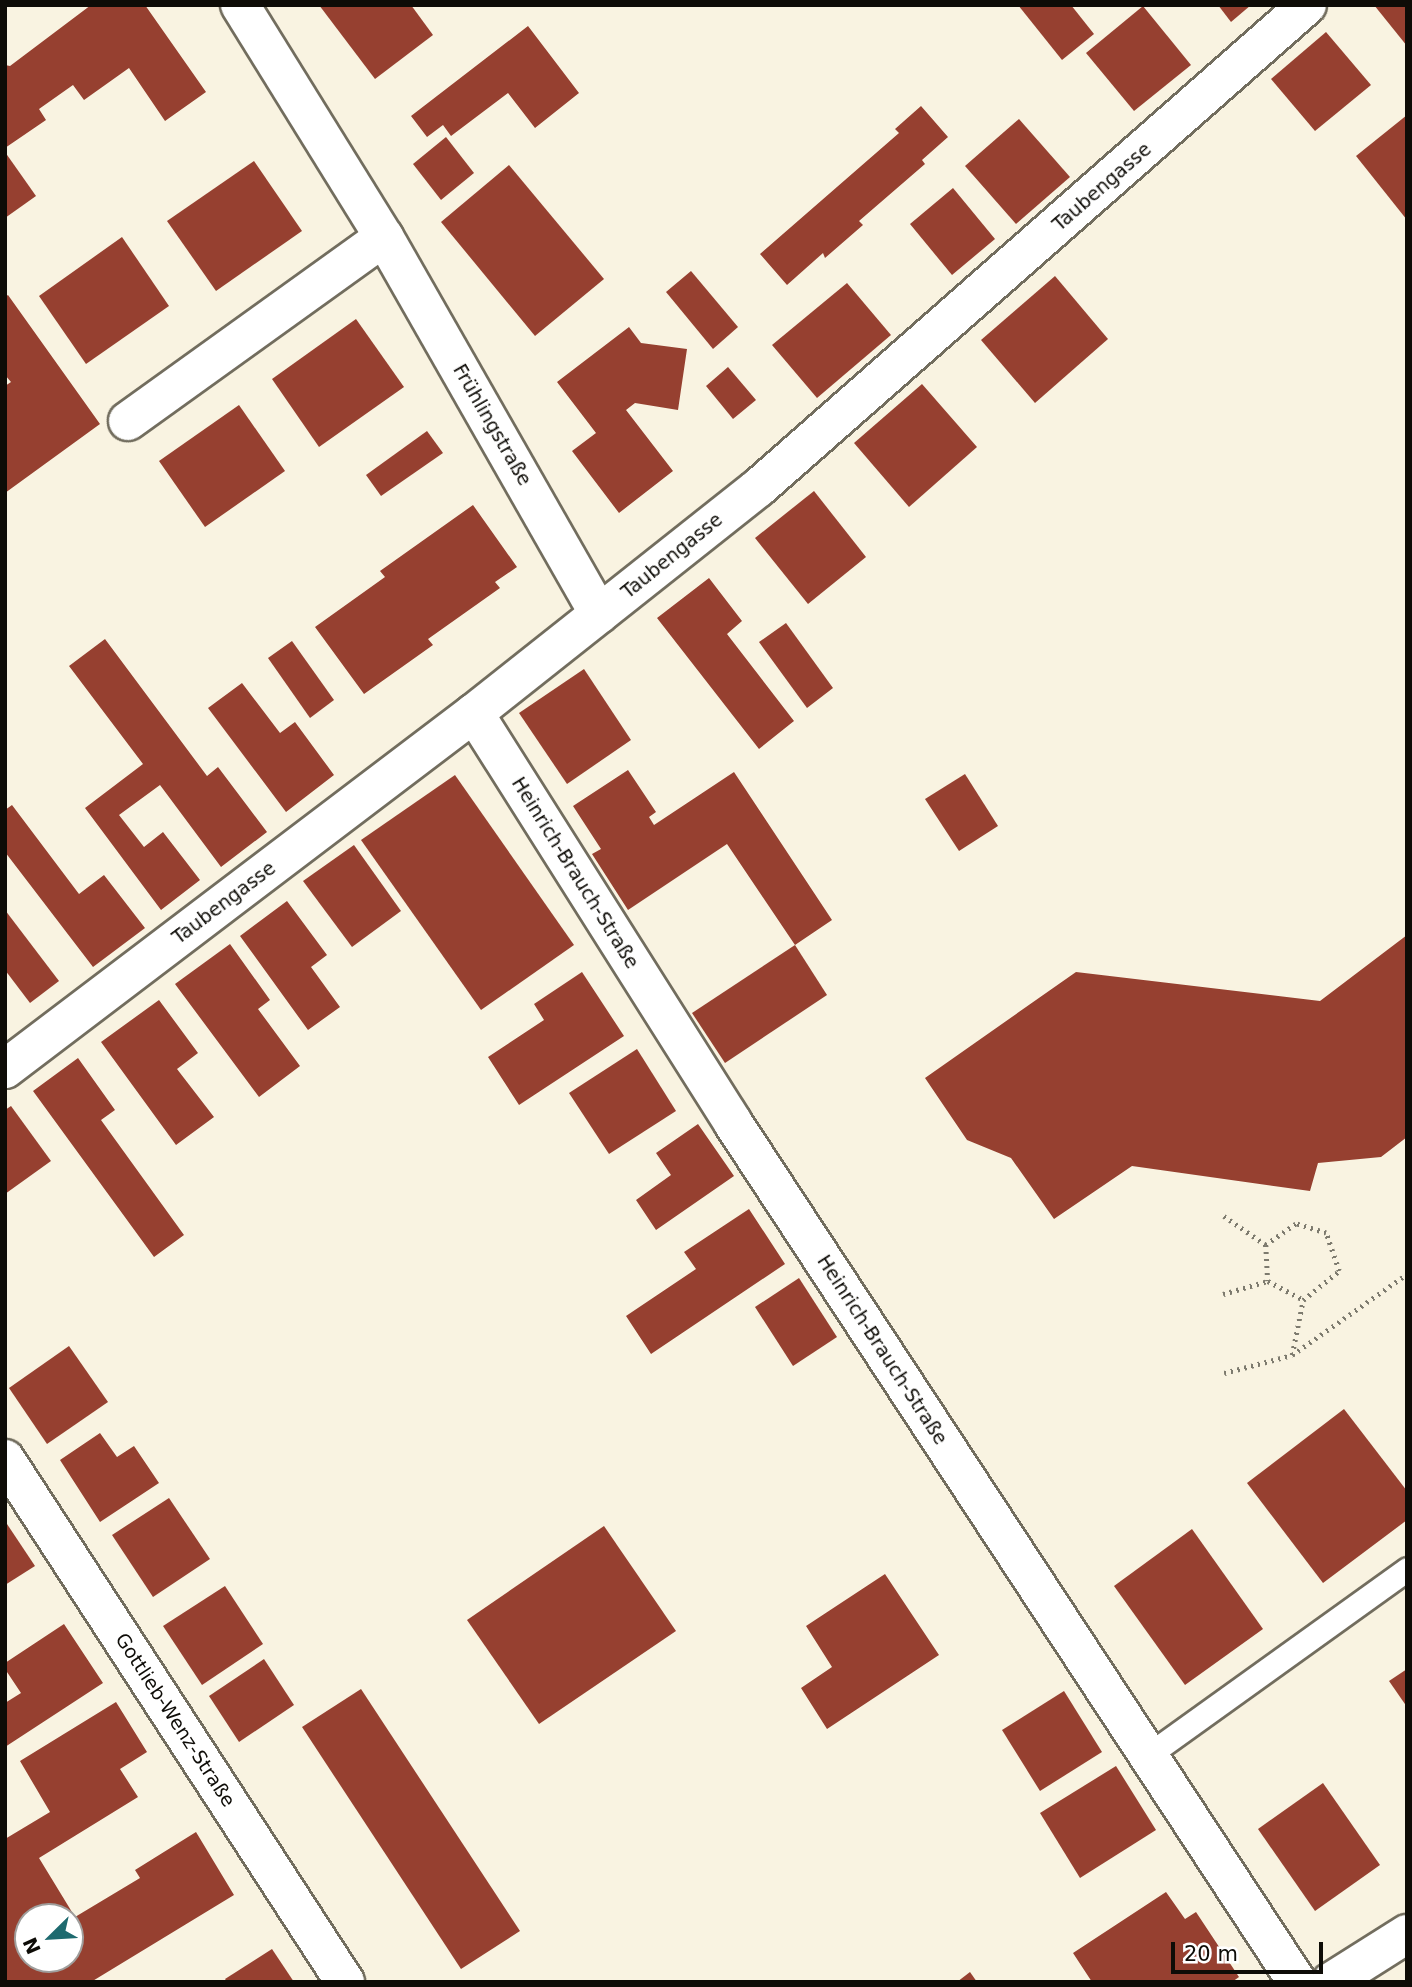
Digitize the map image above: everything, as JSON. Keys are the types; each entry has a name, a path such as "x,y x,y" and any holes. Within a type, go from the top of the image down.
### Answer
{"street":[{"name":"Frühlingstraße","path":"240,5 384,237 600,614"},
{"name":"Taubengasse","path":"5,1069 474,713 758,488 864,398 1307,5"},
{"path":"128,421 384,237"},
{"name":"Heinrich-Brauch-Straße","path":"474,713 733,1123 1297,1982"},
{"name":"Gottlieb-Wenz-Straße","path":"5,1459 345,1982"},
{"path":"1331,1982 1407,1934"}],"lane":[{"path":"1147,1756 1407,1569"}],"path":[{"path":"1224,1216 1266,1245"},
{"path":"1266,1245 1296,1224 1326,1233 1339,1271 1303,1300 1292,1355"},
{"path":"1266,1245 1268,1281"},
{"path":"1224,1373 1292,1355 1407,1274"},
{"path":"1223,1294 1268,1281 1303,1300"}],"building":[{"path":"91,5 145,5 206,92 165,121 129,68 84,100 73,85 39,109 46,120 5,148 5,65 10,66"},
{"path":"319,5 411,5 433,35 375,79"},
{"path":"1018,5 1071,5 1094,34 1062,60"},
{"path":"1218,5 1251,5 1231,22"},
{"path":"1374,5 1407,5 1407,46"},
{"path":"1143,6 1191,65 1134,111 1086,53"},
{"path":"528,26 579,93 535,128 508,93 451,136 443,125 427,137 411,116"},
{"path":"1326,32 1371,85 1315,131 1271,79"},
{"path":"921,106 948,137 922,160 925,164 859,221 863,225 825,258 823,253 787,285 760,254 899,133 895,129"},
{"path":"1407,115 1407,220 1356,156"},
{"path":"1019,119 1070,177 1016,224 965,166"},
{"path":"446,137 474,173 441,200 413,164"},
{"path":"5,152 36,196 5,218"},
{"path":"254,161 302,231 216,291 167,221"},
{"path":"509,165 604,279 535,336 441,222"},
{"path":"953,188 995,239 952,275 910,224"},
{"path":"122,237 169,306 86,364 39,296"},
{"path":"691,271 738,327 713,349 666,292"},
{"path":"1055,276 1108,339 1035,403 981,340"},
{"path":"847,283 891,335 817,398 772,345"},
{"path":"8,295 100,424 5,493 5,386 11,382 5,375 5,297"},
{"path":"356,319 404,387 319,447 272,379"},
{"path":"629,327 641,343 687,349 678,410 635,403 626,410 673,471 619,513 572,451 596,433 557,382"},
{"path":"728,367 756,400 733,419 706,386"},
{"path":"922,384 977,447 909,507 854,443"},
{"path":"239,405 285,471 205,527 159,461"},
{"path":"427,431 443,453 381,496 366,475"},
{"path":"814,491 866,557 808,604 755,538"},
{"path":"473,505 517,567 495,582 500,588 428,639 433,645 364,694 315,627 385,577 380,571"},
{"path":"709,578 742,621 727,634 794,721 759,749 657,618"},
{"path":"786,623 833,688 807,708 759,642"},
{"path":"105,639 207,776 218,767 267,832 221,867 160,785 119,815 144,847 163,832 200,880 161,910 85,808 143,764 69,666"},
{"path":"292,641 334,700 310,718 268,658"},
{"path":"584,669 631,740 567,784 519,713"},
{"path":"242,683 280,733 295,722 334,775 286,812 208,708"},
{"path":"628,770 656,812 649,817 654,825 734,772 832,920 795,945 727,844 628,910 592,854 601,849 573,806"},
{"path":"965,774 998,826 959,851 925,799"},
{"path":"455,775 574,945 481,1010 361,840"},
{"path":"12,805 79,894 104,875 145,928 93,967 5,852 5,810"},
{"path":"354,845 401,911 352,947 303,881"},
{"path":"287,901 327,955 311,967 340,1007 308,1030 240,936"},
{"path":"5,910 59,981 30,1003 5,970"},
{"path":"1407,935 1407,1137 1381,1157 1318,1163 1310,1191 1132,1166 1054,1219 1011,1158 967,1140 925,1078 1076,972 1320,1001"},
{"path":"230,944 270,1000 258,1009 300,1066 259,1097 175,984"},
{"path":"795,945 827,995 725,1063 692,1013"},
{"path":"582,972 624,1036 519,1105 488,1057 544,1020 534,1004"},
{"path":"159,1000 198,1053 177,1069 214,1117 176,1145 101,1042"},
{"path":"637,1049 676,1111 609,1154 569,1093"},
{"path":"78,1058 115,1110 101,1120 184,1235 154,1257 33,1091"},
{"path":"11,1106 51,1161 5,1194 5,1110"},
{"path":"698,1124 734,1176 656,1230 636,1200 671,1175 656,1153"},
{"path":"749,1209 785,1264 651,1354 626,1316 696,1269 684,1252"},
{"path":"799,1278 837,1337 793,1366 755,1307"},
{"path":"69,1346 108,1402 47,1444 9,1388"},
{"path":"1344,1409 1407,1491 1407,1520 1323,1583 1247,1483"},
{"path":"100,1433 117,1457 134,1446 159,1483 100,1522 60,1460"},
{"path":"169,1498 210,1559 153,1597 112,1535"},
{"path":"5,1521 35,1566 5,1585"},
{"path":"604,1526 676,1631 539,1724 467,1620"},
{"path":"1192,1529 1263,1629 1185,1685 1114,1586"},
{"path":"885,1574 939,1655 827,1729 801,1688 832,1667 806,1626"},
{"path":"225,1586 263,1644 202,1685 163,1626"},
{"path":"64,1624 103,1683 5,1747 5,1703 21,1693 5,1669 5,1663"},
{"path":"264,1659 294,1705 239,1742 209,1696"},
{"path":"1407,1669 1407,1707 1389,1681"},
{"path":"361,1689 520,1931 461,1969 302,1727"},
{"path":"1064,1691 1102,1752 1040,1791 1002,1730"},
{"path":"116,1702 147,1752 120,1769 138,1797 39,1858 66,1903 14,1903 14,1973 84,1973 84,1912 140,1878 135,1870 196,1832 234,1895 91,1982 5,1982 5,1839 50,1812 20,1761"},
{"path":"1116,1766 1156,1830 1080,1878 1040,1813"},
{"path":"1323,1783 1380,1865 1315,1911 1258,1829"},
{"path":"1166,1892 1185,1919 1196,1912 1239,1977 1232,1982 1092,1982 1073,1953"},
{"path":"272,1949 294,1982 227,1982 225,1979"},
{"path":"970,1972 977,1982 957,1982"}]}
